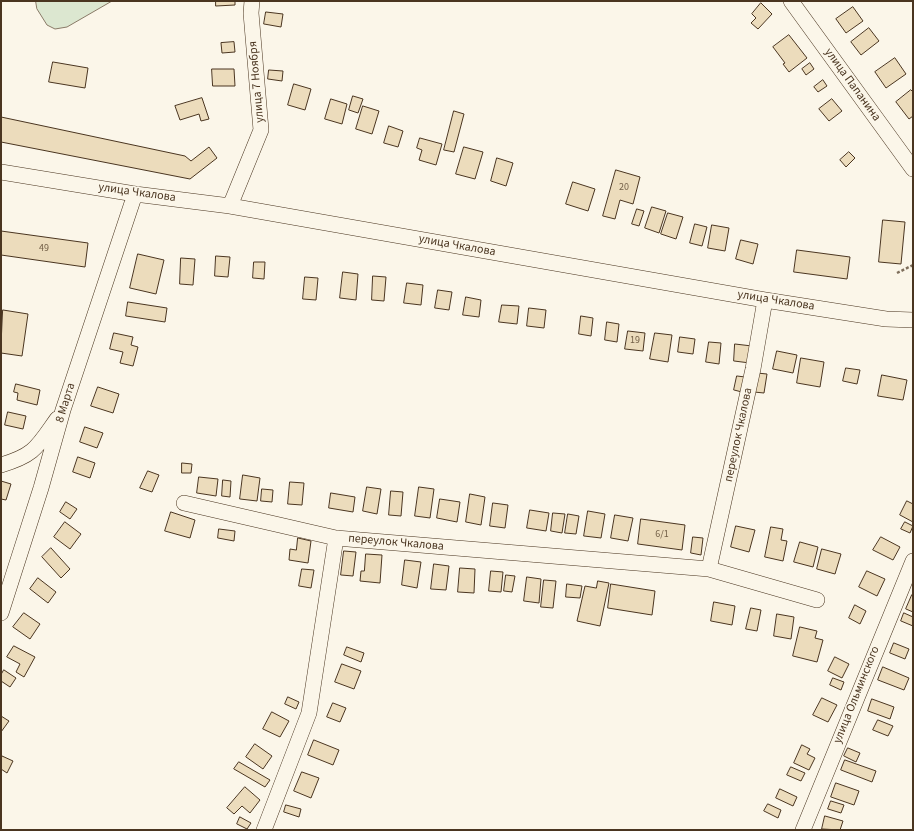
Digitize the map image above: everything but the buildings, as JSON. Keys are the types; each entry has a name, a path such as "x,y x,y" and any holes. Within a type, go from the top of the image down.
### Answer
{"street":[{"name":"улица 7 Ноября","path":"230,206 261,130 251,13 252,1"},
{"name":"улица Папанина","path":"791,1 913,169"},
{"name":"улица Чкалова","path":"1,172 135,194 230,206 886,320 913,320"},
{"name":"8 Марта","path":"1,613 41,488 63,410 135,194"},
{"name":"переулок Чкалова","path":"709,569 753,369 765,300"},
{"path":"1,465 18,460 35,450 63,410"},
{"path":"184,503 336,538"},
{"name":"переулок Чкалова","path":"264,830 309,712 336,538 709,569 817,600"},
{"name":"улица Ольминского","path":"803,830 913,561"}],"path":[{"path":"897,273 913,265"}],"green space":[{"path":"36,1 112,1 67,27 55,29 47,25 37,9"}]}
